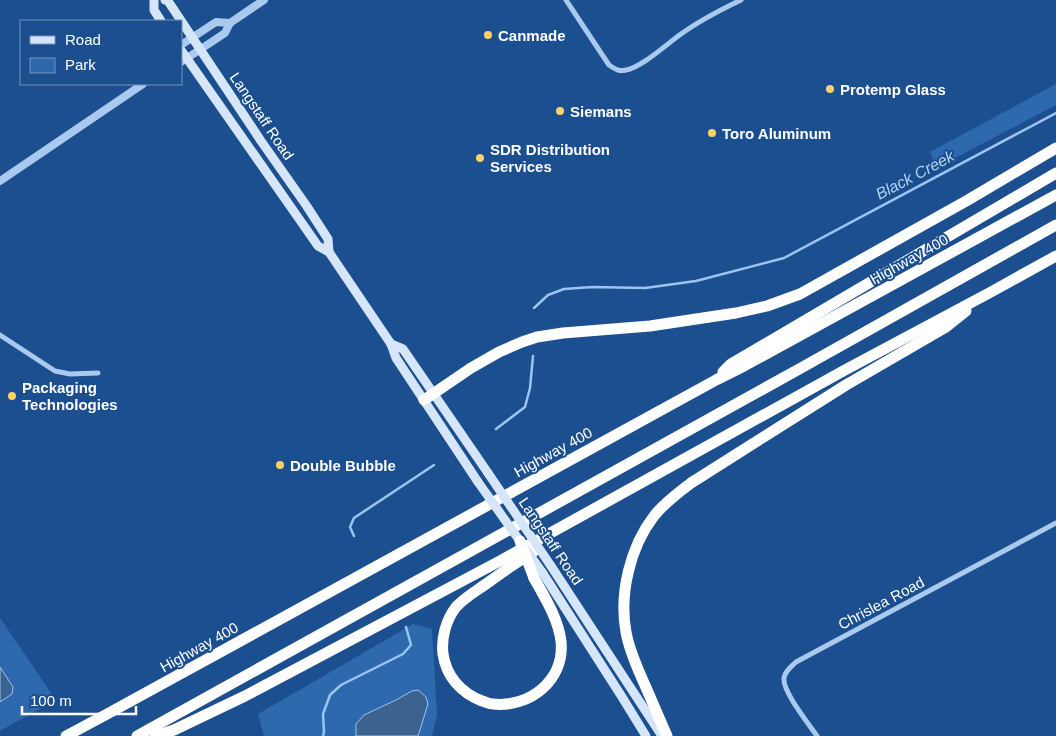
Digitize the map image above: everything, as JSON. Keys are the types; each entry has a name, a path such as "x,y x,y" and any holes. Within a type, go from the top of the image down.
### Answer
{"highway":[{"path":"429,397 471,368 499,352 538,337 563,333 650,326 736,313 767,306 800,294 882,249 1056,148"},
{"path":"716,380 731,364 1056,173"},
{"name":"Highway 400","path":"66,736 1056,195"},
{"path":"137,736 1056,225"},
{"path":"155,736 174,730 245,696 545,537 846,369 1056,256"},
{"path":"667,736 632,653 626,633 624,610 627,578 634,553 644,531 655,514 672,497 691,483 846,385 946,327 990,292"},
{"path":"520,541 538,575 557,622 561,642 560,662 548,682 539,692 526,700 509,704 491,704 474,698 459,687 450,674 444,661 442,644 445,627 456,607 469,595 534,551 545,537"}],"main road":[{"path":"154,0 154,10 160,20"},
{"name":"Langstaff Road","path":"165,0 168,1 181,20"},
{"name":"Langstaff Road","path":"182,21 328,239 328,252"},
{"name":"Langstaff Road","path":"183,56 318,246 328,252 391,344 403,349 478,482 520,541"},
{"name":"Langstaff Road","path":"429,397 488,473 662,736"},
{"name":"Langstaff Road","path":"538,575 622,697 646,736"}],"street":[{"path":"183,56 201,49 225,33 230,23 264,0"},
{"path":"566,0 609,65 617,70 628,70 658,52 681,34 741,0"},
{"path":"182,44 216,22 230,23"},
{"path":"0,181 142,85"},
{"path":"0,336 55,371 70,374 98,373"},
{"name":"Chrislea Road","path":"818,736 788,694 784,684 784,676 796,662 1056,523"}],"green space":[{"path":"1056,84 1056,105 936,168 930,152"},
{"path":"0,618 56,700 0,731"},
{"path":"413,624 432,629 437,715 432,736 264,736 258,714"}],"shaded area":[{"path":"0,667 13,687 12,694 0,702"},
{"path":"418,690 426,697 428,704 418,736 356,736 356,724 364,715 412,691"}],"waterway":[{"name":"Black Creek","path":"534,308 548,295 564,289 593,287 645,288 696,281 784,258 1056,113"},
{"path":"496,429 525,407 530,388 533,356"},
{"path":"354,536 350,527 354,518 434,465"},
{"path":"323,736 323,714 330,695 341,685 403,654 411,645 406,627"}],"place":[{"name":"Canmade","path":"488,35"},
{"name":"Protemp Glass","path":"830,89"},
{"name":"Siemans","path":"560,111"},
{"name":"Toro Aluminum","path":"712,133"},
{"name":"SDR Distribution Services","path":"480,158"},
{"name":"Packaging Technologies","path":"12,396"},
{"name":"Double Bubble","path":"280,465"}]}
